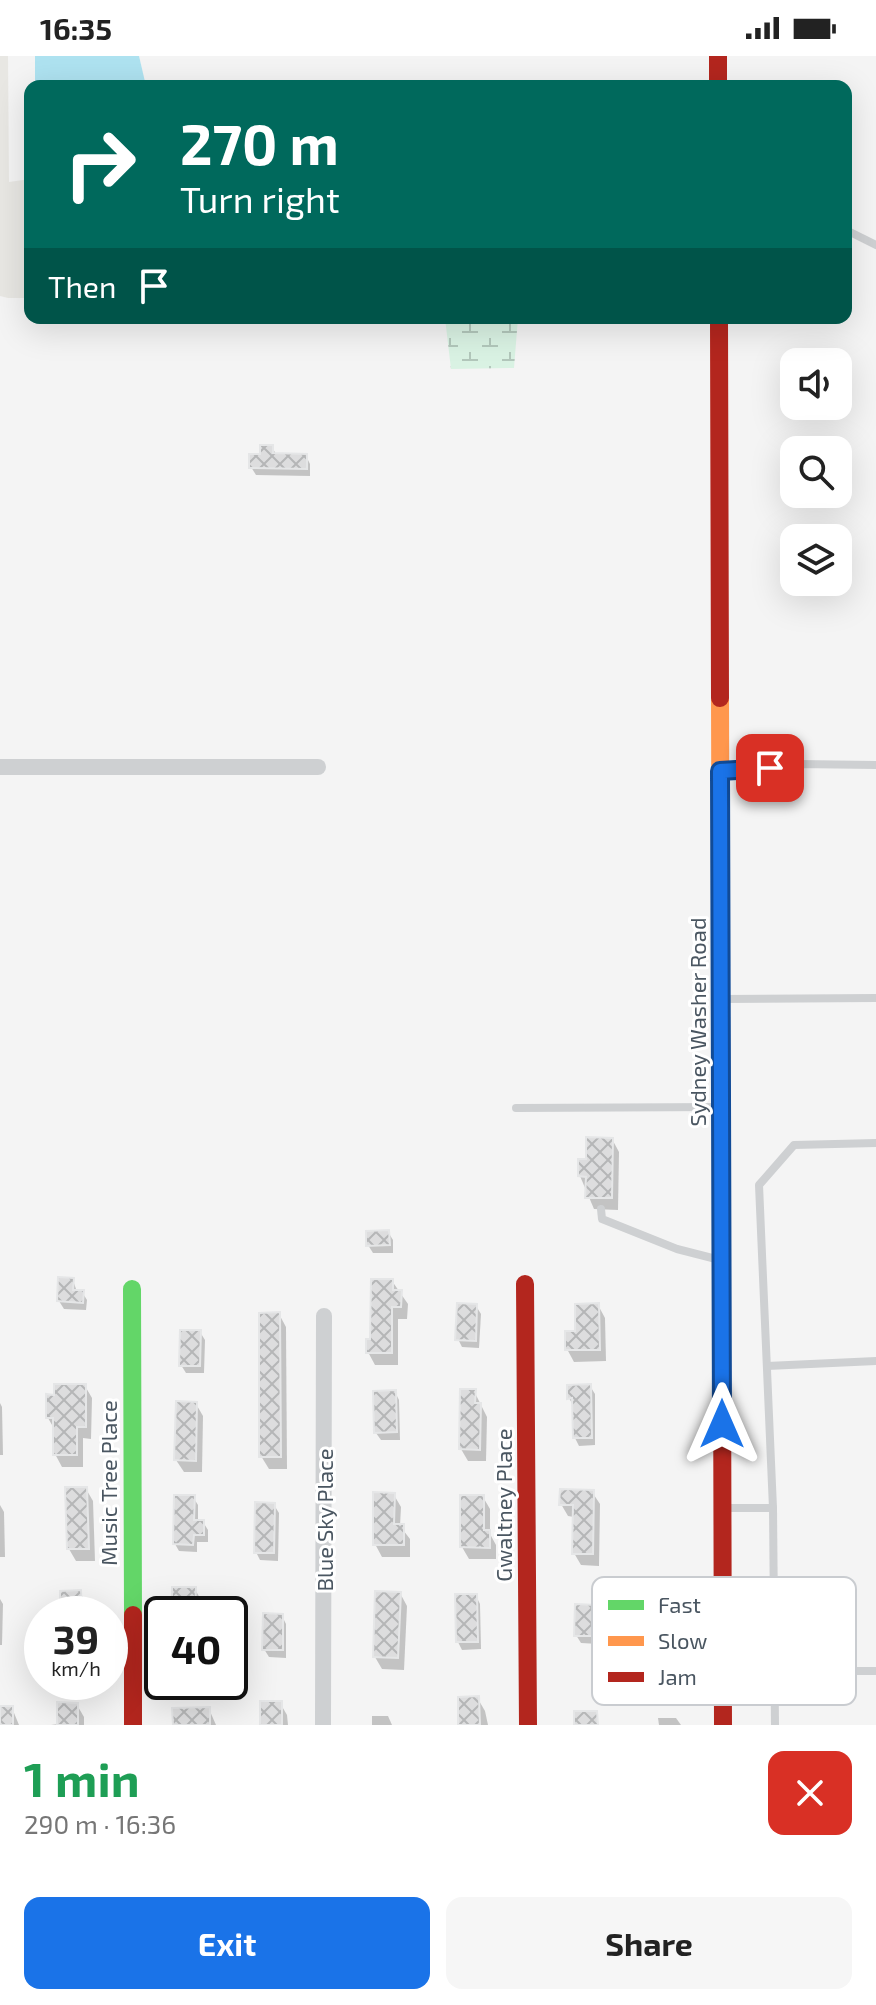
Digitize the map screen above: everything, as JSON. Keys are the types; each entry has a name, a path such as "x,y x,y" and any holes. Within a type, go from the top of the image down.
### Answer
{"street":[{"path":"718,56 718,80"},
{"name":"Sydney Washer Road","path":"719,324 722,1577"},
{"path":"0,767 318,767"},
{"name":"Gwaltney Place","path":"525,1284 528,1725"},
{"name":"Music Tree Place","path":"132,1289 133,1725"},
{"name":"Blue Sky Place","path":"323,1725 324,1316"},
{"name":"Sydney Washer Road","path":"723,1705 723,1725"}],"lane":[{"path":"852,233 876,245"},
{"path":"720,771 797,764 876,765"},
{"path":"721,1000 876,998"},
{"path":"516,1108 721,1107"},
{"path":"774,1577 759,1185 794,1145 876,1143"},
{"path":"601,1209 602,1219 677,1249 722,1260"},
{"path":"767,1366 876,1361"},
{"path":"722,1508 773,1508"}],"shaded area":[{"path":"0,56 8,56 9,182 24,180 24,298 0,296"}],"green space":[{"path":"446,324 518,324 514,368 451,369"}],"water":[{"path":"35,56 139,56 145,80 35,80"}],"building":[{"path":"260,445 273,445 273,453 307,454 307,469 249,468 249,454 260,454"},
{"path":"586,1137 613,1138 612,1198 585,1198 586,1177 578,1176 578,1159 586,1159"},
{"path":"389,1230 390,1245 366,1246 366,1231"},
{"path":"58,1277 74,1278 73,1290 84,1290 83,1303 57,1301"},
{"path":"371,1279 393,1279 393,1290 402,1290 401,1307 392,1307 392,1353 366,1353 366,1339 370,1339"},
{"path":"457,1303 477,1304 476,1341 455,1340"},
{"path":"599,1303 600,1350 565,1350 565,1331 575,1331 575,1304"},
{"path":"280,1312 281,1457 259,1457 259,1313"},
{"path":"180,1330 201,1330 200,1366 179,1366"},
{"path":"54,1384 86,1384 86,1427 77,1427 77,1455 53,1455 53,1418 46,1418 46,1394 54,1395"},
{"path":"591,1384 592,1438 573,1438 572,1398 567,1399 567,1385"},
{"path":"460,1389 476,1389 475,1403 481,1403 480,1450 459,1449"},
{"path":"396,1390 397,1432 374,1433 373,1391"},
{"path":"176,1401 197,1402 196,1461 174,1460"},
{"path":"65,1487 87,1487 89,1549 67,1549"},
{"path":"560,1489 594,1490 593,1554 572,1554 573,1505 559,1505"},
{"path":"373,1492 395,1493 394,1524 404,1524 404,1545 373,1545"},
{"path":"174,1495 195,1495 194,1520 204,1520 204,1535 194,1535 193,1545 173,1544"},
{"path":"460,1495 484,1495 484,1530 490,1530 490,1548 460,1547"},
{"path":"255,1502 275,1503 274,1553 254,1553"},
{"path":"172,1587 196,1587 196,1596 172,1596"},
{"path":"81,1590 81,1596 60,1596 60,1591"},
{"path":"375,1591 401,1592 398,1658 373,1657"},
{"path":"455,1594 477,1594 478,1642 456,1642"},
{"path":"575,1604 592,1605 592,1636 574,1636"},
{"path":"263,1613 283,1614 283,1650 262,1650"},
{"path":"479,1696 480,1725 458,1725 458,1697"},
{"path":"260,1701 282,1701 282,1725 260,1725"},
{"path":"57,1702 78,1703 78,1725 57,1725"},
{"path":"0,1706 13,1706 13,1725 0,1725"},
{"path":"210,1707 210,1725 173,1725 172,1708"},
{"path":"574,1711 597,1711 598,1725 574,1725"}],"traffic: fast":[{"path":"132,1289 133,1615"}],"traffic: slow":[{"path":"720,698 722,1346"}],"traffic: jam":[{"path":"718,56 718,80"},
{"path":"719,324 720,698"},
{"path":"525,1284 528,1725"},
{"path":"722,1346 723,1577"},
{"path":"133,1615 133,1725"},
{"path":"723,1705 723,1725"}],"route":[{"path":"722,1424 720,771 770,768"}]}
